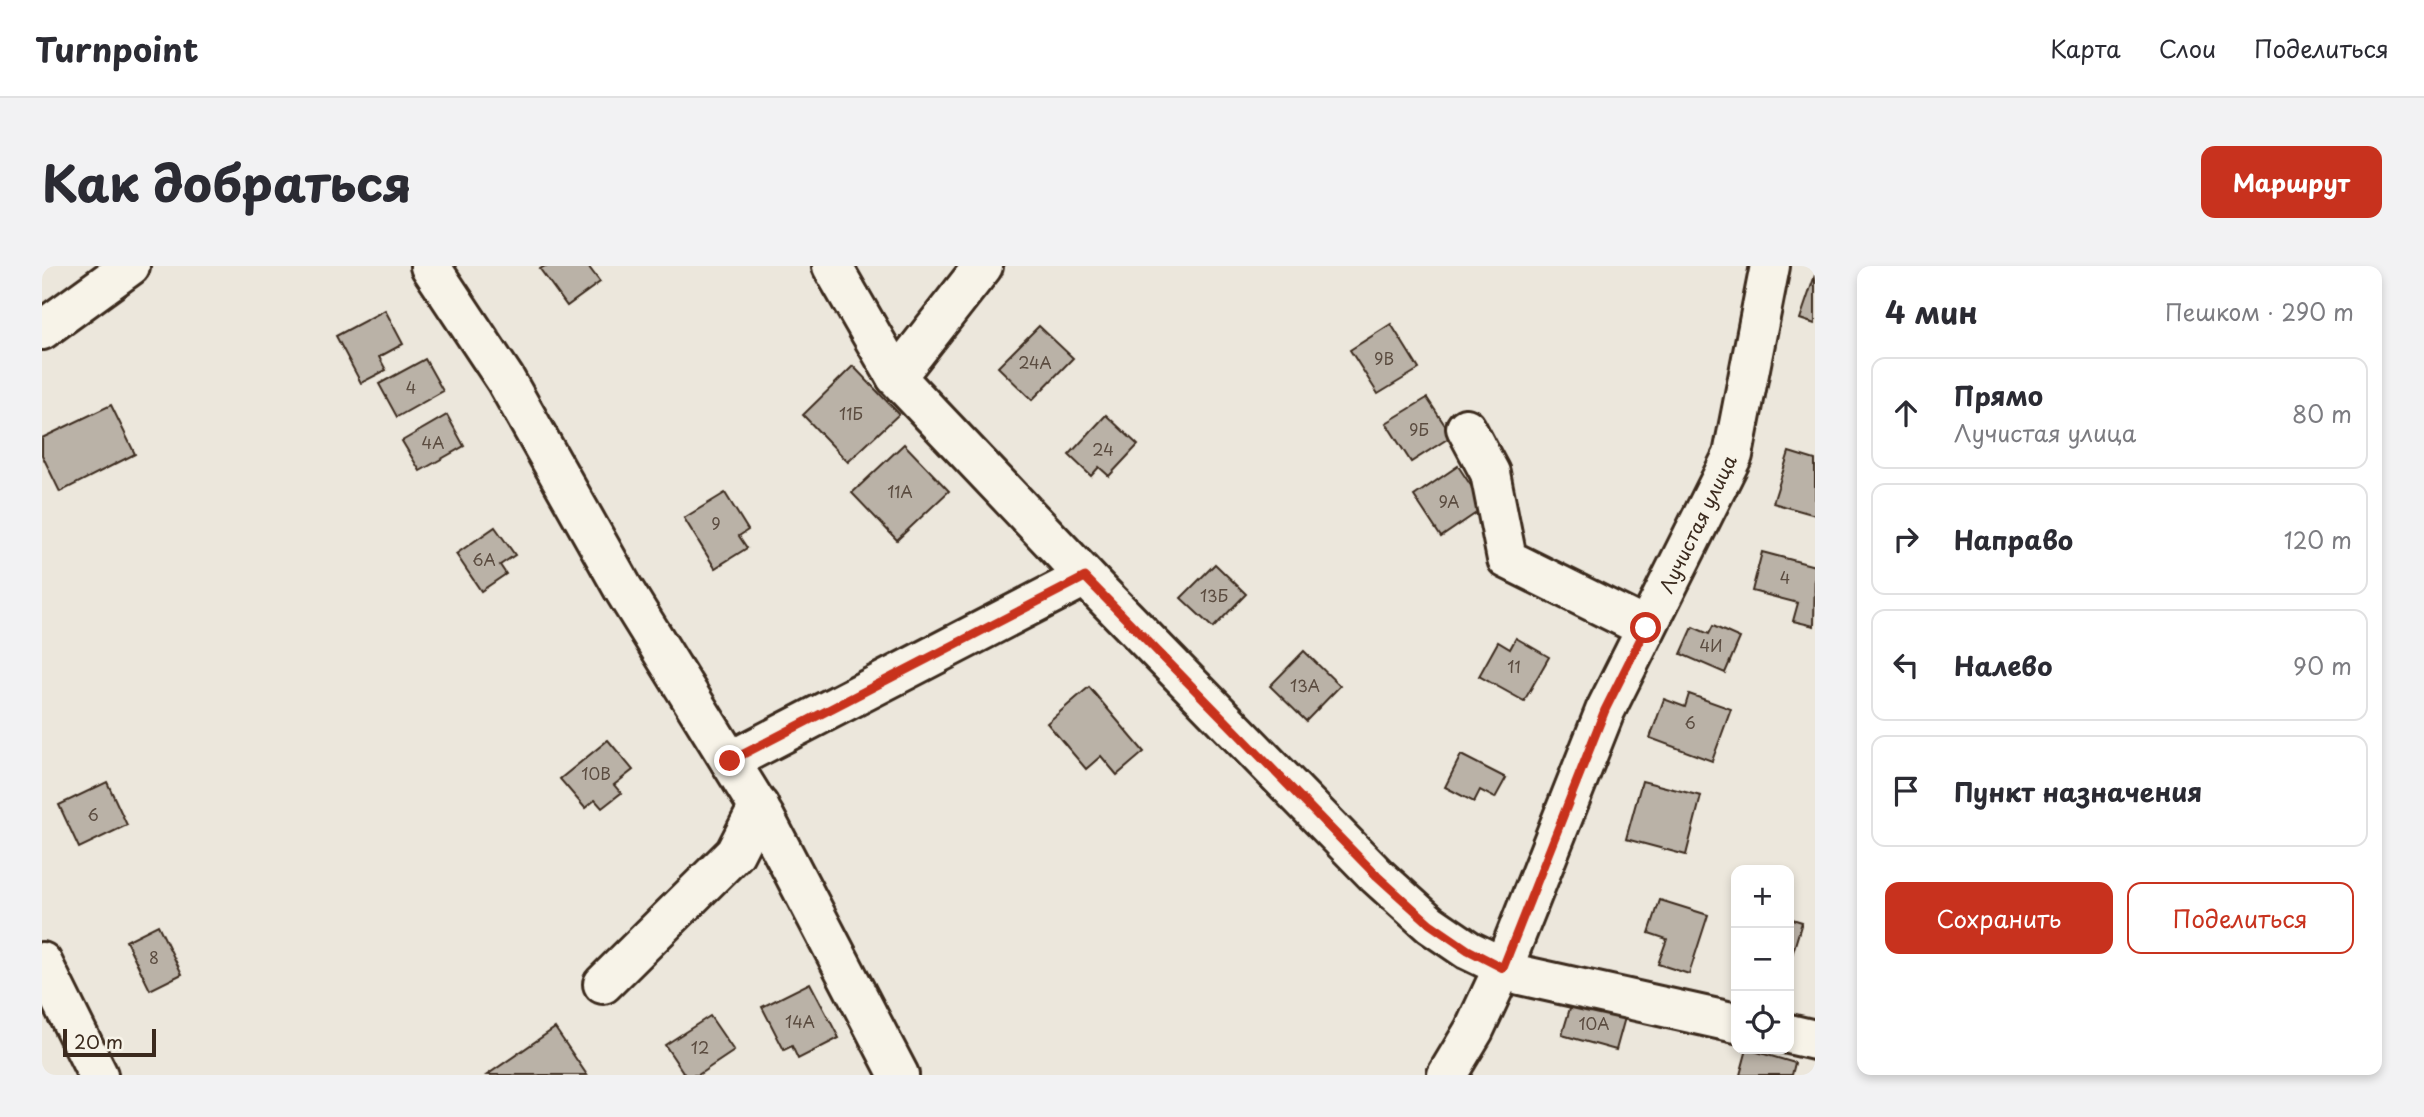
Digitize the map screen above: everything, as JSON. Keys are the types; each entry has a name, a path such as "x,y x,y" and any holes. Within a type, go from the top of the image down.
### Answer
{"street":[{"path":"42,330 130,266"},
{"path":"430,266 505,379 624,590 759,806 899,1075"},
{"path":"832,266 896,377 1085,577 1377,876 1430,924 1468,950 1520,975 1731,1022"},
{"path":"896,377 983,266"},
{"name":"Лучистая улица","path":"1447,1075 1474,1030 1503,968 1605,710 1734,455 1770,266"},
{"path":"1466,428 1490,473 1507,559 1646,628"},
{"path":"730,761 1085,577"},
{"path":"603,984 736,853 759,806"},
{"path":"42,962 98,1075"},
{"path":"1794,1035 1815,1040"}],"building":[{"path":"545,266 588,266 600,282 567,306 540,269"},
{"path":"1815,275 1815,324 1800,319"},
{"path":"385,310 403,344 379,357 386,370 361,383 336,336"},
{"path":"1391,324 1419,369 1378,394 1350,350"},
{"path":"1039,326 1073,358 1032,400 998,367"},
{"path":"425,359 443,391 397,417 379,384"},
{"path":"853,366 899,414 848,462 803,415"},
{"path":"1427,398 1452,436 1411,462 1386,423"},
{"path":"111,405 135,454 60,492 42,455 42,438"},
{"path":"447,415 464,446 420,471 402,441"},
{"path":"1106,415 1138,445 1109,476 1099,467 1091,476 1069,455"},
{"path":"904,444 949,491 897,540 852,493"},
{"path":"1789,452 1815,460 1815,515 1773,503"},
{"path":"1458,466 1485,507 1441,537 1414,496"},
{"path":"725,493 748,530 739,536 747,548 715,568 684,518"},
{"path":"495,527 515,555 500,565 506,574 481,591 456,554"},
{"path":"1762,552 1815,566 1814,626 1793,621 1798,603 1752,591"},
{"path":"1215,564 1246,594 1213,628 1181,598"},
{"path":"1713,626 1740,638 1725,673 1681,654 1693,627 1709,634"},
{"path":"1516,638 1549,657 1524,701 1479,676 1498,642 1510,649"},
{"path":"1304,651 1340,686 1306,721 1270,686"},
{"path":"1089,687 1144,752 1117,775 1101,756 1086,769 1047,723"},
{"path":"1689,694 1731,709 1712,761 1650,738 1664,699 1685,707"},
{"path":"608,740 633,770 614,785 621,793 602,808 595,800 585,808 560,779"},
{"path":"1461,755 1506,778 1495,798 1480,790 1474,802 1445,787"},
{"path":"1642,781 1701,796 1686,855 1626,839"},
{"path":"107,782 127,825 79,848 59,805"},
{"path":"1660,900 1708,915 1689,974 1658,964 1667,939 1649,933"},
{"path":"1794,920 1802,922 1794,948"},
{"path":"158,925 182,974 150,990 126,941"},
{"path":"810,983 839,1038 798,1059 792,1046 784,1050 762,1007"},
{"path":"1573,998 1626,1014 1616,1050 1562,1035"},
{"path":"710,1016 734,1051 698,1075 685,1075 665,1045"},
{"path":"555,1028 587,1075 487,1075"},
{"path":"1746,1054 1764,1054 1795,1063 1792,1075 1740,1075"}],"route":[{"path":"730,761 1085,577 1377,876 1430,924 1468,950 1503,968 1605,710 1646,628"}]}
